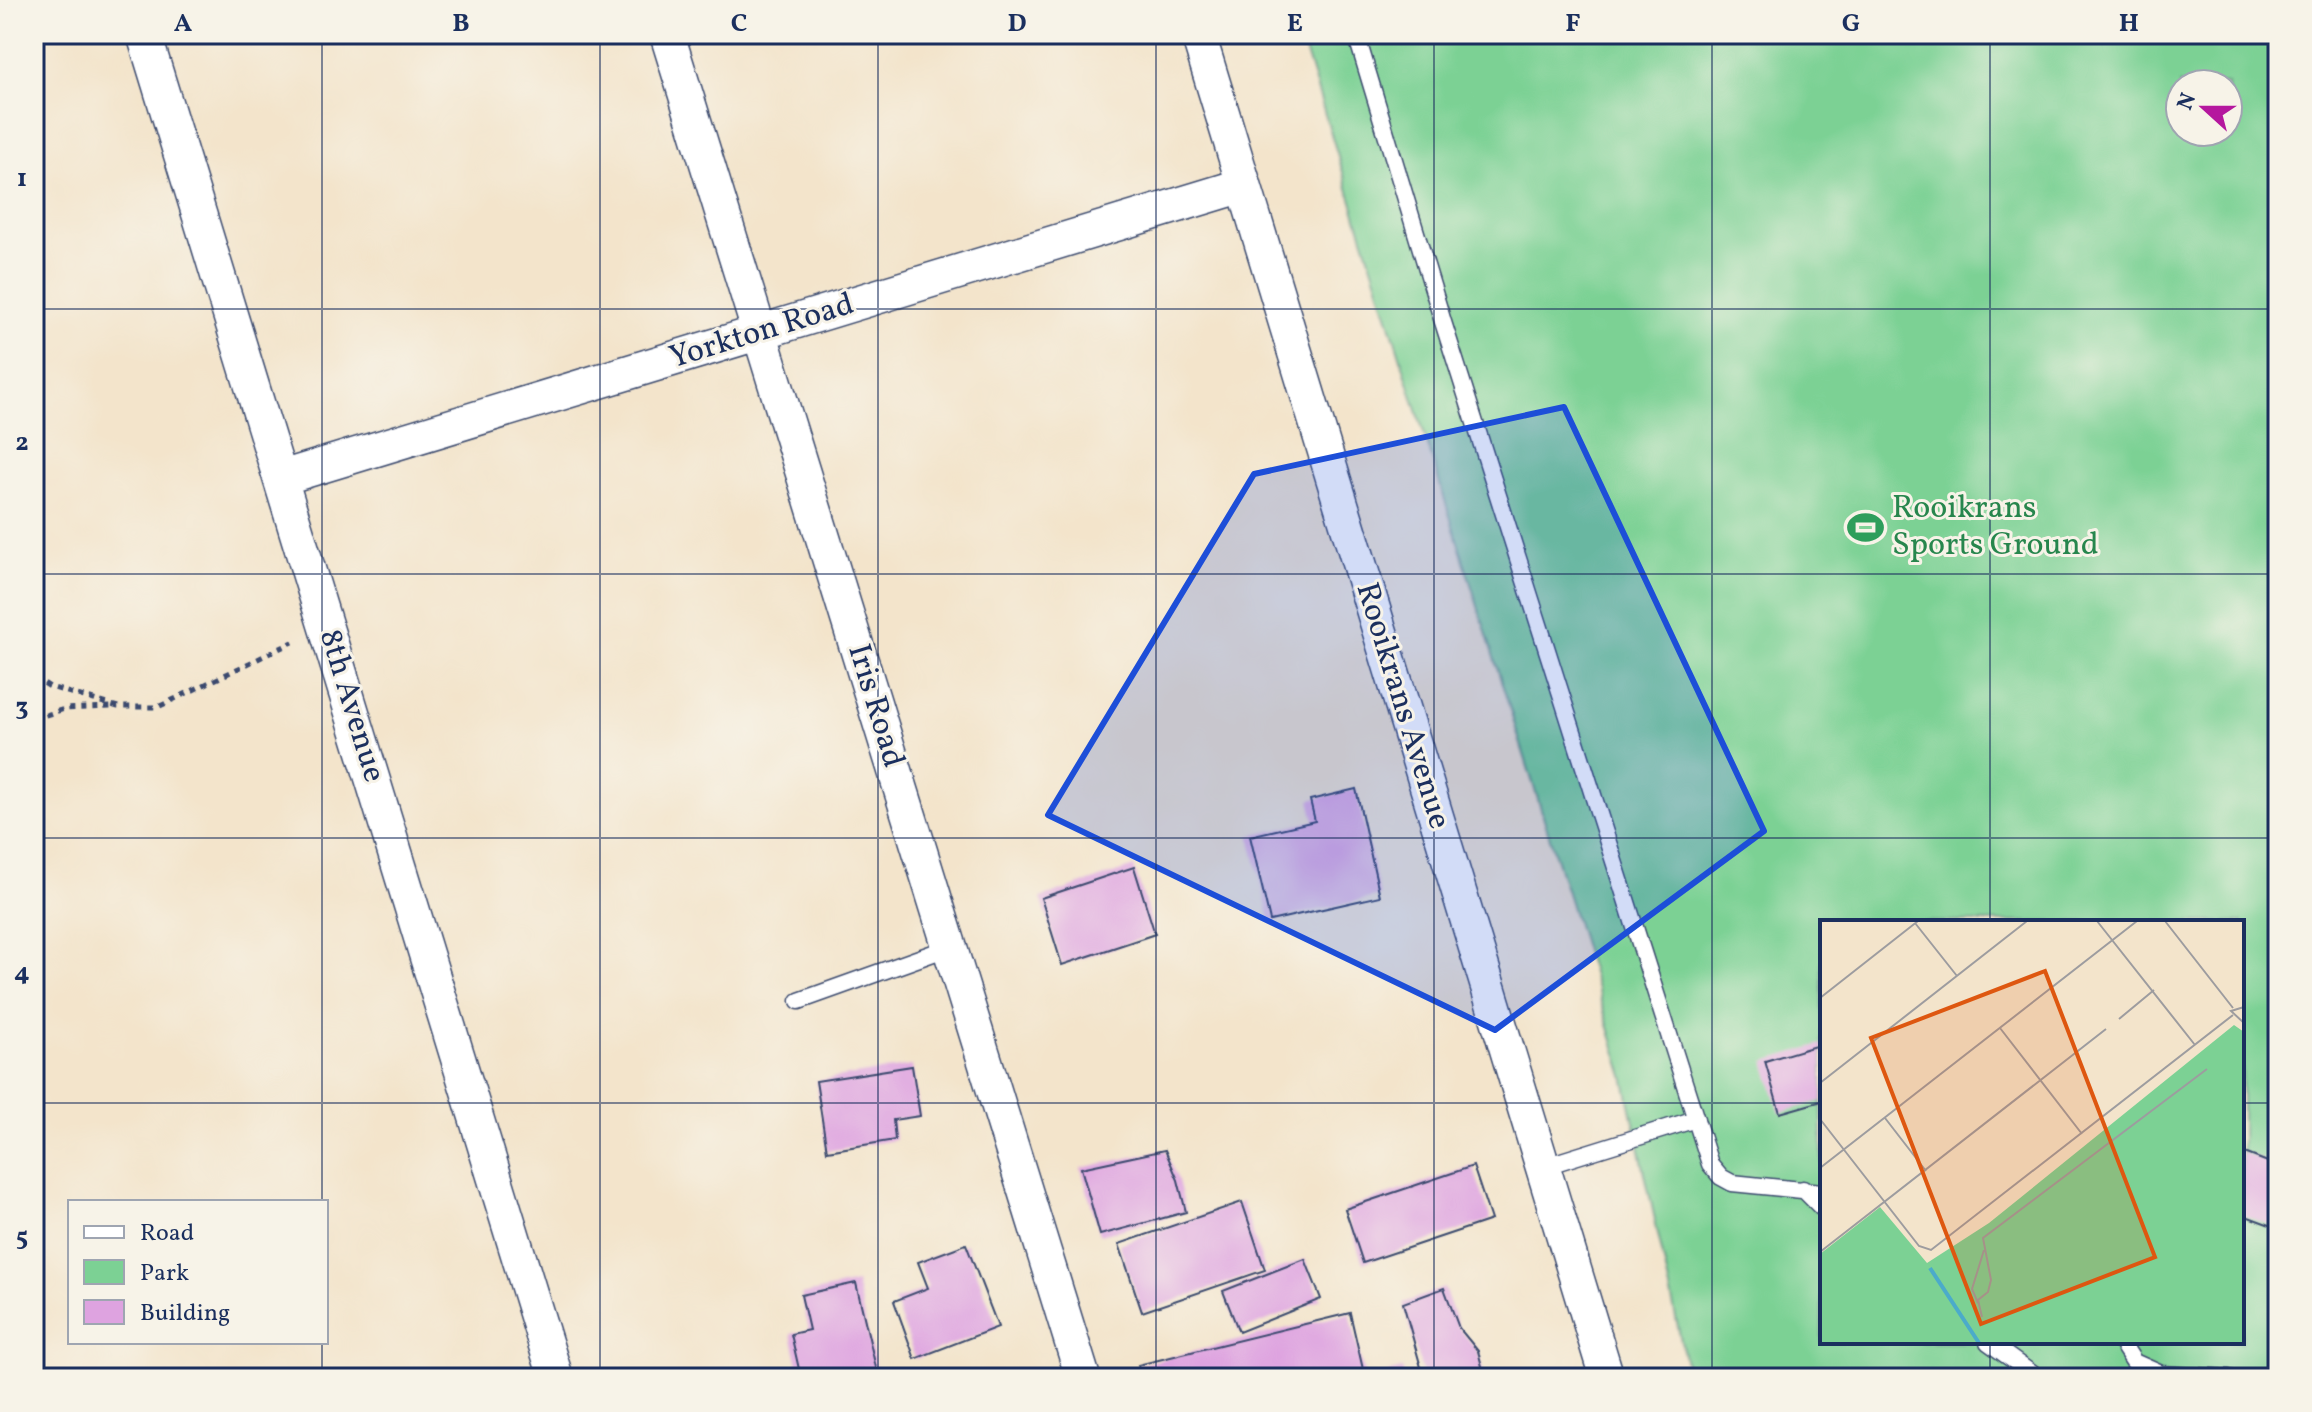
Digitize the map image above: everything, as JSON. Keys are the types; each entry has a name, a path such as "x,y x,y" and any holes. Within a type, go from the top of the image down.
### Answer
{"street":[{"name":"8th Avenue","path":"144,34 556,1378"},
{"name":"Iris Road","path":"667,34 1083,1378"},
{"name":"Rooikrans Avenue","path":"1198,34 1607,1378"},
{"name":"Yorkton Road","path":"281,478 1244,185"}],"lane":[{"path":"1356,34 1443,322 1710,1164 1721,1177 1732,1183 1820,1192"},
{"path":"799,1001 950,947"},
{"path":"1542,1167 1696,1119"},
{"path":"1803,1189 1820,1206"},
{"path":"1991,1344 2038,1378"},
{"path":"2122,1344 2134,1362 2150,1375 2229,1378"}],"path":[{"path":"34,719 64,709 158,707 326,626"},
{"path":"34,677 50,687 118,707"}],"highlighted area":[{"path":"1564,407 1764,831 1495,1030 1048,815 1254,474"}],"green space":[{"name":"Rooikrans Sports Ground","path":"1300,34 2278,34 2278,1378 1689,1378 1624,1076"}],"building":[{"path":"1356,789 1380,896 1270,921 1250,836 1315,821 1310,800"},
{"path":"1134,867 1155,934 1062,965 1041,898"},
{"path":"1820,1045 1820,1102 1780,1113 1765,1061"},
{"path":"912,1066 920,1116 893,1120 895,1140 827,1151 816,1081"},
{"path":"1165,1150 1178,1180 1186,1212 1100,1235 1081,1168"},
{"path":"2244,1153 2278,1166 2278,1228 2246,1216 2244,1220"},
{"path":"1473,1166 1491,1220 1363,1263 1345,1209"},
{"path":"1242,1202 1265,1270 1142,1312 1119,1244"},
{"path":"966,1244 998,1327 915,1359 894,1301 928,1288 918,1262"},
{"path":"1305,1259 1321,1299 1239,1332 1223,1291"},
{"path":"856,1283 877,1372 852,1378 801,1378 791,1334 809,1330 801,1295"},
{"path":"1444,1288 1459,1328 1478,1351 1485,1378 1424,1378 1403,1303"},
{"path":"1350,1313 1365,1378 1141,1378 1138,1365"},
{"path":"1402,1369 1405,1378 1374,1378 1374,1377"}],"place":[{"name":"Rooikrans Sports Ground","path":"1866,527"}]}
